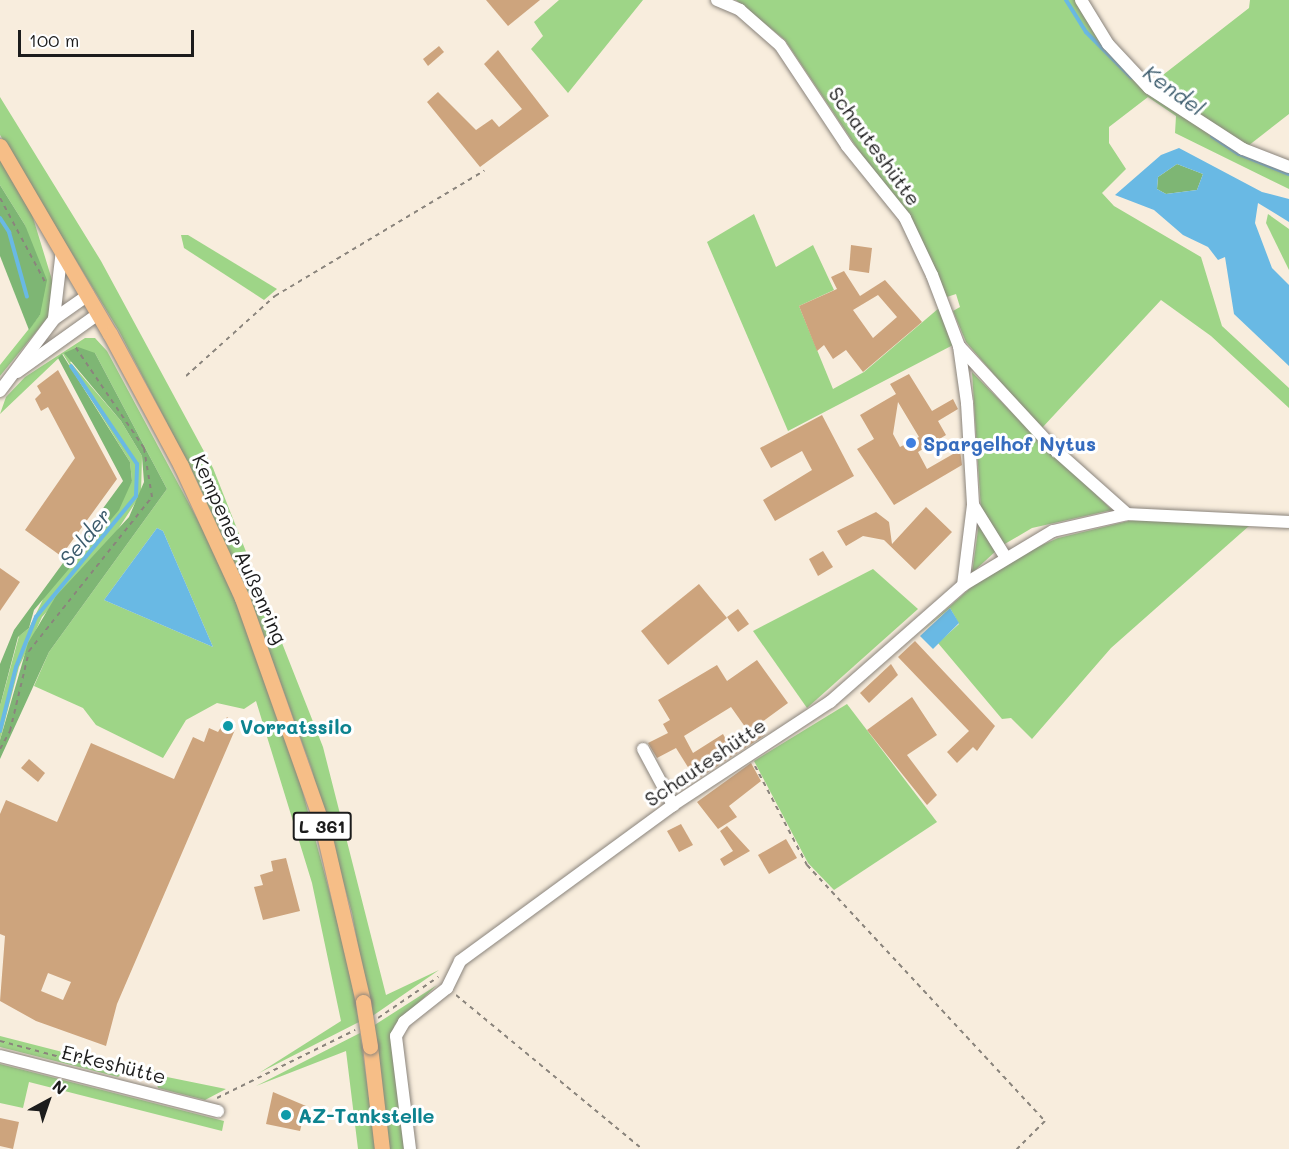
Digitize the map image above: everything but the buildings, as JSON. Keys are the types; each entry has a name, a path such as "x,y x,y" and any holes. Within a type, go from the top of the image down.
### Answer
{"main road":[{"name":"Kempener Außenring","path":"0,146 99,314 185,475 265,655 321,821 363,1002 382,1149"}],"street":[{"name":"Schauteshütte","path":"717,0 740,10 780,45 847,146 905,218 959,346 974,506 963,585"},
{"path":"1081,0 1108,44 1149,88 1243,149 1289,167"},
{"path":"54,319 62,249"},
{"path":"0,391 54,319 88,295"},
{"path":"11,376 99,314"},
{"name":"Schauteshütte","path":"959,346 1053,448 1127,514"},
{"name":"Schauteshütte","path":"974,506 1006,558"},
{"name":"Schauteshütte","path":"447,987 460,962 673,805 830,702 963,585 1053,531 1127,514 1289,522"},
{"path":"643,749 673,805"},
{"path":"410,1149 396,1036 404,1022 447,987"},
{"name":"Erkeshütte","path":"0,1056 218,1111"}],"path":[{"path":"186,376 275,296 484,171"},
{"path":"0,198 48,288"},
{"path":"0,749 10,731 29,651 152,497 144,448 74,345"},
{"path":"749,756 807,865 1045,1120 1017,1149"},
{"path":"376,1019 440,975"},
{"path":"447,987 642,1149"},
{"path":"207,1095 218,1098 355,1030"},
{"path":"0,1041 122,1073"}],"green space":[{"path":"559,0 643,0 568,93 531,49 543,36 534,22"},
{"path":"736,0 1079,0 1145,88 1289,171 1289,189 1175,133 1176,116 1148,97 1109,127 1109,143 1126,169 1102,193 1114,206 1201,257 1222,326 1289,388 1289,408 1211,336 1161,300 1041,429 966,342 953,311 960,307 956,294 947,297 930,257 785,40"},
{"path":"1250,0 1289,0 1289,114 1248,146 1150,85 1249,8"},
{"path":"0,97 101,261 213,468 323,747 386,995 439,970 371,1017 352,913 311,767 252,604 196,479 119,331 0,135"},
{"path":"0,158 27,198 56,293 49,316 0,376 0,365 40,315 25,225 0,185"},
{"path":"1177,164 1203,174 1197,190 1166,194 1157,189 1158,177"},
{"path":"0,185 25,225 47,280 40,315 29,330 0,256"},
{"path":"754,214 776,267 813,245 834,290 799,306 833,389 864,372 939,308 953,345 788,431 707,242"},
{"path":"1268,214 1289,229 1289,270 1266,223"},
{"path":"181,235 188,235 277,289 264,300 184,248"},
{"path":"85,338 95,338 107,351 209,541 245,623 291,748 346,954 359,1022 259,1073 341,1021 312,883 256,701 244,709 217,703 186,720 163,758 96,725 83,708 34,686 49,652 167,489 95,353 70,362 121,421 142,456 141,494 113,537 42,617 19,667 0,740 0,706 19,636 29,628 48,589 132,481 130,462 63,354 0,414 6,397 25,377","holes":["157,528 163,531 213,647 104,600"]},
{"path":"78,347 95,353 167,489 49,652 0,759 0,740 28,643 56,596 129,517 144,482 142,456 121,421 64,353"},
{"path":"62,354 130,462 132,481 119,510 34,610 29,628 18,637 0,706 0,664 14,630 123,481 58,358"},
{"path":"972,372 1112,510 1032,528 1003,545 981,510"},
{"path":"1141,518 1249,526 1111,648 1032,739 1011,718 1002,719 938,643 959,624 950,608 919,634 976,583 1026,552 1058,538"},
{"path":"979,521 997,550 972,573 976,545"},
{"path":"873,569 918,609 807,708 753,631"},
{"path":"847,704 937,822 834,890 808,863 754,761"},
{"path":"437,985 394,1026 406,1149 388,1149 373,1026"},
{"path":"360,1033 376,1149 358,1149 346,1051 256,1086"},
{"path":"0,1036 117,1066 136,1060 118,1077 0,1047"},
{"path":"0,1064 224,1121 222,1131 29,1082 23,1108 0,1103"},
{"path":"152,1069 167,1077 226,1089 205,1100 158,1088"}],"water":[{"path":"1179,148 1262,192 1289,199 1289,222 1258,203 1255,223 1272,268 1289,285 1289,366 1234,314 1225,257 1218,260 1208,247 1183,235 1154,210 1115,195 1161,155","holes":["1177,164 1203,174 1197,190 1166,194 1157,189 1158,177"]},
{"path":"157,528 163,531 213,647 104,600"},
{"path":"950,608 959,623 933,649 920,636"}],"waterway":[{"name":"Kendel","path":"1066,0 1086,32 1131,77"},
{"name":"Kendel","path":"1212,136 1239,154 1289,174"},
{"name":"Selder","path":"0,218 9,232 27,297"},
{"name":"Selder","path":"0,731 16,667 36,617 136,496 137,464 71,366"}],"place":[{"name":"Spargelhof Nytus","path":"911,443"},
{"name":"Vorratssilo","path":"228,726"},
{"name":"AZ-Tankstelle","path":"286,1115"}]}
